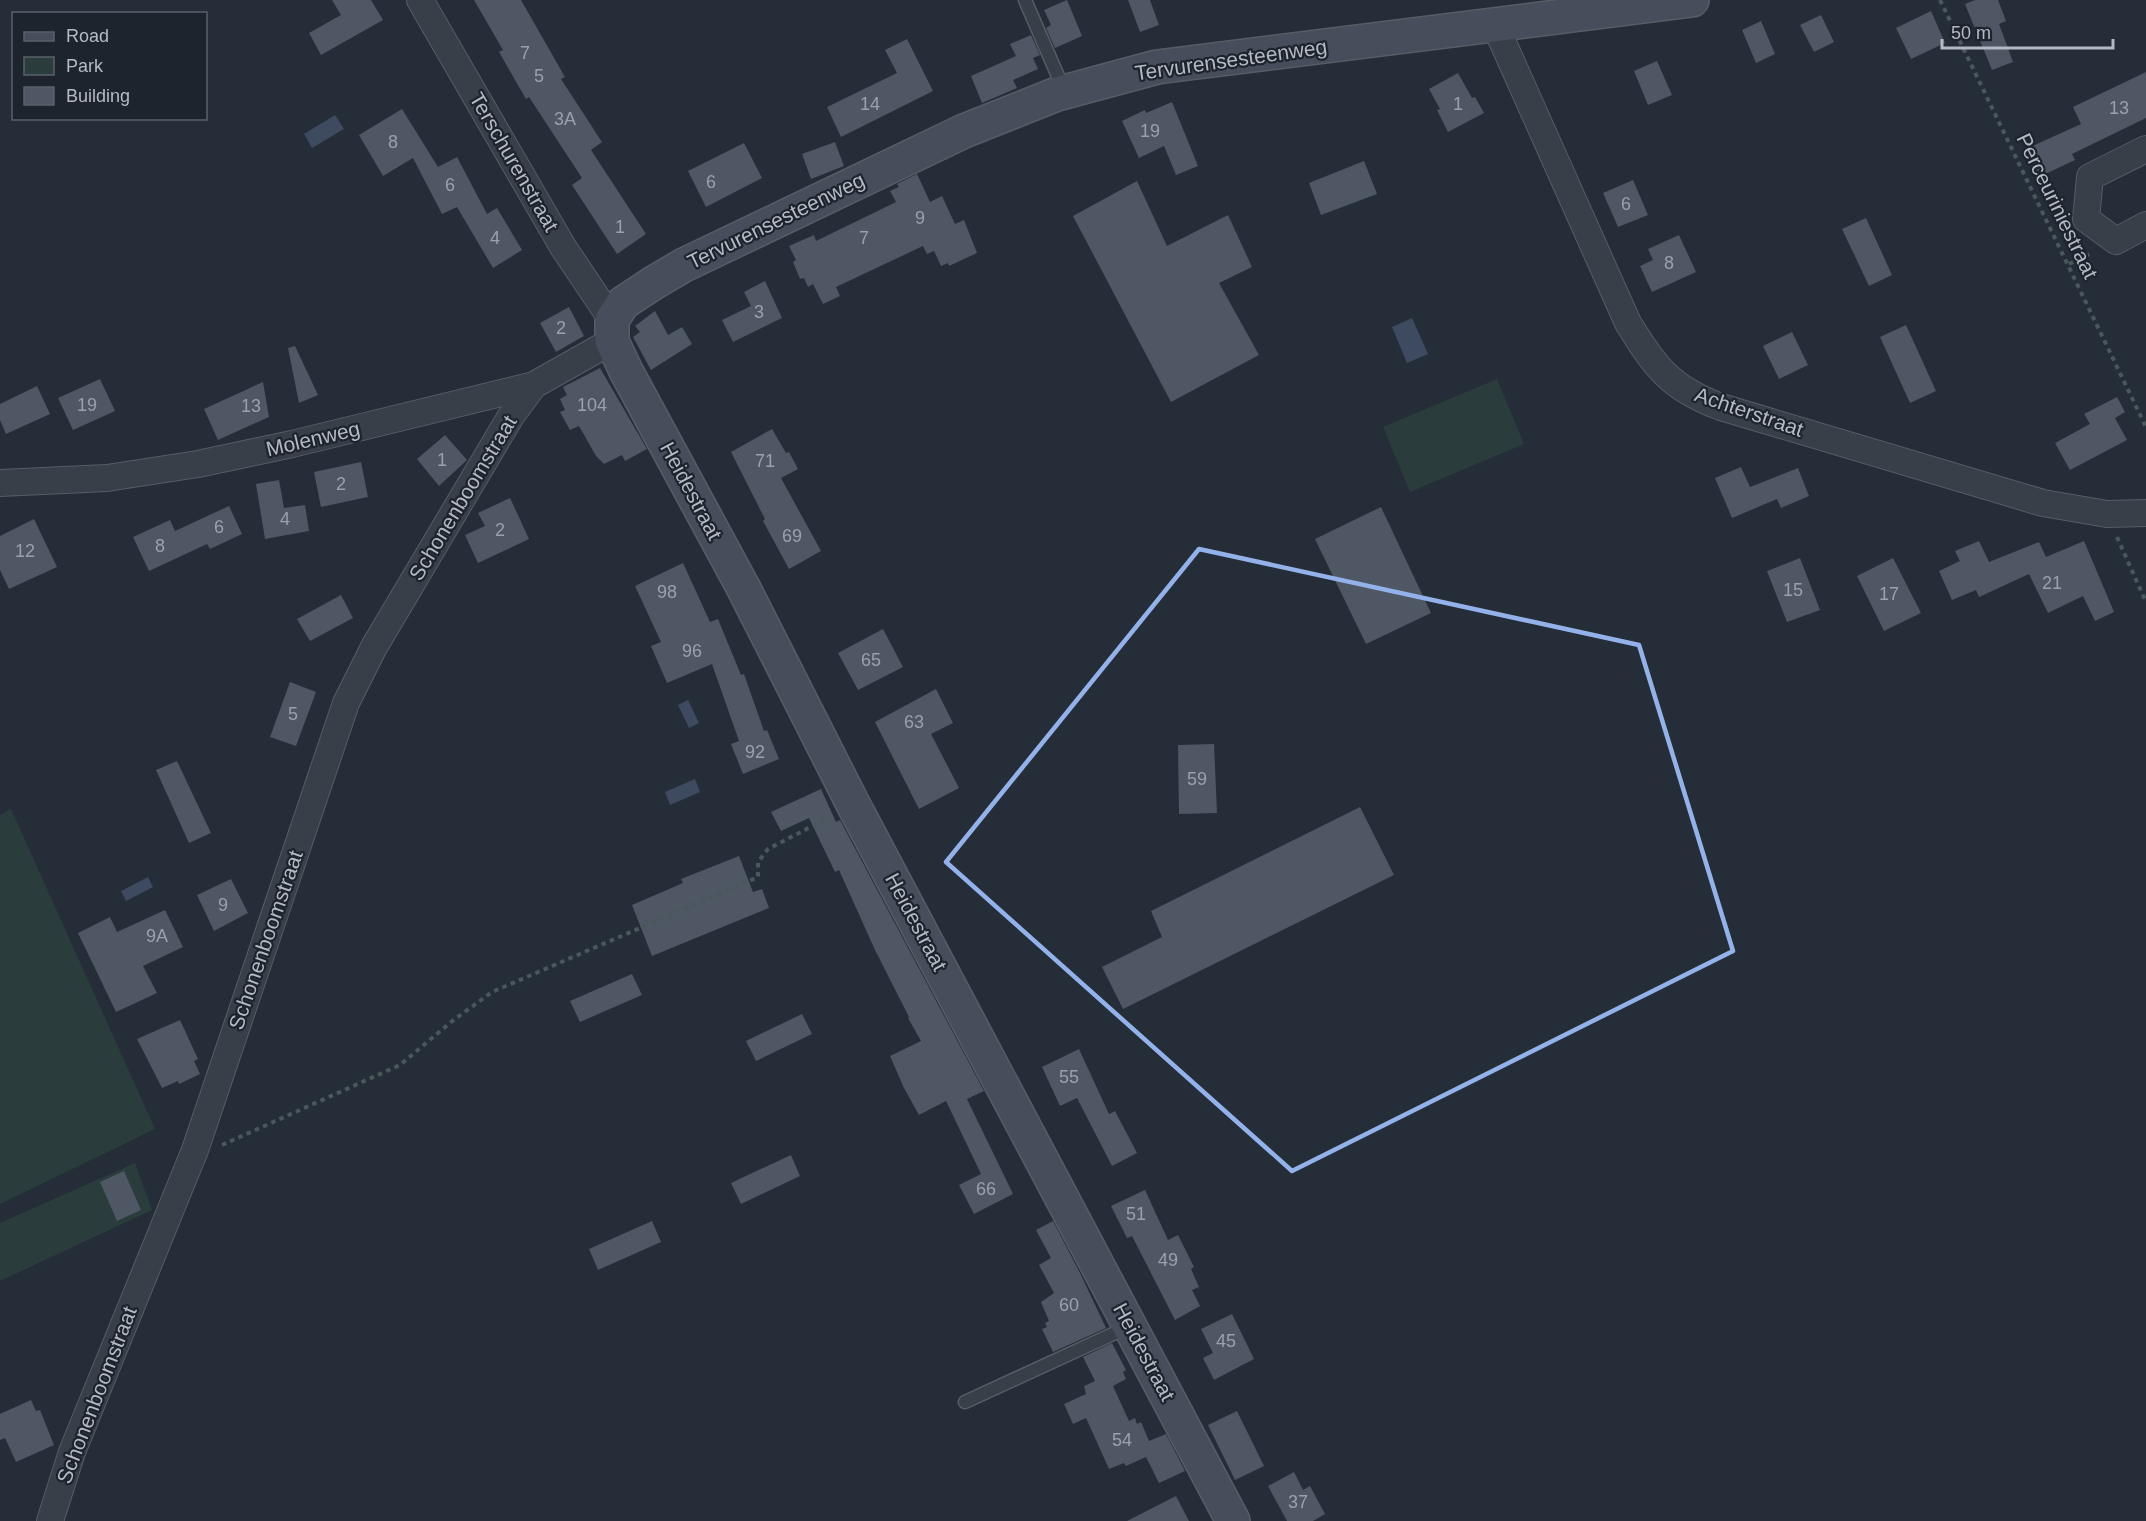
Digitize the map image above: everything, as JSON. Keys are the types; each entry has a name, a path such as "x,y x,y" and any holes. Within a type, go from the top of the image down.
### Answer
{"street":[{"name":"Terschurenstraat","path":"420,0 612,331"},
{"name":"Tervurensesteenweg","path":"612,331 623,303 684,265 964,131 1065,92 1157,67 1692,0"},
{"name":"Achterstraat","path":"1495,26 1628,322 1652,362 1668,377 1699,399 1999,491 2043,503 2107,514 2146,513"},
{"path":"2146,149 2090,177 2086,219 2116,241 2146,225"},
{"name":"Molenweg","path":"0,483 107,478 198,464 292,444 534,385 612,331"},
{"name":"Heidestraat","path":"612,331 626,371 744,589 854,804 1233,1521"},
{"name":"Schonenboomstraat","path":"50,1521 72,1452 195,1150 346,703 374,647 511,416 534,385"}],"lane":[{"path":"1025,0 1065,92"},
{"path":"965,1402 1131,1326"}],"path":[{"name":"Perceuriniestraat","path":"1940,0 2146,427"},
{"path":"2107,514 2146,602"},
{"path":"195,1150 221,1145 400,1065 451,1022 492,992 758,877 758,862 768,849 854,804"}],"highlighted area":[{"path":"1199,549 1639,645 1733,951 1292,1171 946,862"}],"green space":[{"path":"1497,379 1524,444 1410,492 1383,427"},
{"path":"11,809 155,1129 0,1204 0,815"},
{"path":"135,1163 152,1210 0,1281 0,1223"}],"water":[{"path":"335,115 344,129 312,148 304,134"},
{"path":"1412,318 1428,354 1407,363 1392,327"},
{"path":"688,700 699,723 689,728 678,705"},
{"path":"695,779 700,792 670,805 665,792"},
{"path":"148,877 153,887 126,901 121,891"}],"building":[{"path":"332,0 371,0 383,20 321,55 309,33 341,15"},
{"path":"474,0 521,0 565,77 561,79 602,142 591,150 646,234 617,254 572,185 582,178 529,97 526,99 499,52 503,50"},
{"path":"1067,0 1082,36 1055,48 1046,28 1051,25 1044,10"},
{"path":"1128,0 1150,0 1159,25 1140,32"},
{"path":"1975,0 1998,0 2006,21 1999,24 2013,62 1992,70 1965,4"},
{"path":"1931,11 1945,43 1911,59 1896,28"},
{"path":"1821,15 1834,42 1814,52 1800,25"},
{"path":"1761,21 1775,54 1756,63 1742,30"},
{"path":"1031,35 1040,55 1033,58 1038,69 1013,80 1017,88 982,103 971,76 1016,56 1010,44"},
{"path":"907,39 933,91 841,137 827,107 897,73 885,50"},
{"path":"1657,61 1672,95 1648,105 1634,71"},
{"path":"2146,72 2146,118 2072,154 2075,160 2039,177 2026,149 2081,124 2073,107"},
{"path":"1458,73 1472,98 1475,97 1484,113 1448,132 1437,110 1440,109 1429,89"},
{"path":"1172,102 1198,166 1176,175 1164,146 1139,158 1122,121 1145,110 1146,113"},
{"path":"402,109 438,167 457,157 487,214 497,208 522,250 493,268 457,207 442,214 413,158 383,176 359,135"},
{"path":"835,142 844,166 811,179 802,154"},
{"path":"744,143 762,178 706,207 688,171"},
{"path":"1364,161 1377,194 1321,215 1309,183"},
{"path":"917,174 930,202 942,196 955,224 964,220 977,253 949,266 948,263 941,266 934,251 927,254 923,246 836,287 840,296 823,304 813,284 808,287 804,278 800,279 793,262 796,260 789,246 814,235 816,241 896,202 890,191 899,187 897,184"},
{"path":"1633,180 1648,215 1618,227 1603,193"},
{"path":"1137,181 1167,246 1228,215 1252,267 1219,283 1259,355 1171,402 1073,216"},
{"path":"1866,218 1892,275 1869,286 1842,229"},
{"path":"1679,235 1696,272 1652,292 1640,266 1653,260 1648,249"},
{"path":"765,281 782,318 733,342 722,320 751,306 744,292"},
{"path":"569,307 584,336 556,352 540,323"},
{"path":"655,311 668,335 682,327 692,344 651,370 633,337 640,332 635,326"},
{"path":"1906,325 1936,391 1910,403 1880,337"},
{"path":"1792,332 1808,365 1779,379 1763,346"},
{"path":"295,346 318,395 299,403 288,348"},
{"path":"600,368 647,449 625,461 622,455 604,464 596,456 579,426 570,430 560,412 565,410 560,399 567,395 563,387"},
{"path":"100,379 115,411 73,430 58,398"},
{"path":"263,382 269,417 218,440 204,409"},
{"path":"37,386 50,414 6,434 0,420 0,404"},
{"path":"2117,397 2125,412 2115,418 2127,440 2070,470 2055,443 2090,424 2084,414"},
{"path":"772,429 798,469 781,478 821,551 789,569 763,521 765,519 731,452"},
{"path":"445,435 467,460 439,486 417,459"},
{"path":"361,462 368,497 321,507 314,472"},
{"path":"1741,467 1750,487 1798,468 1809,496 1781,508 1777,499 1732,518 1715,478"},
{"path":"279,480 284,508 305,505 309,531 265,539 256,484"},
{"path":"510,498 529,539 478,563 465,535 485,526 478,513"},
{"path":"229,506 242,534 210,549 207,544 149,571 133,537 170,520 175,531"},
{"path":"1381,507 1431,613 1366,644 1315,539"},
{"path":"34,519 57,567 9,589 0,570 0,536"},
{"path":"1979,541 1989,562 2039,542 2046,557 2084,541 2114,612 2095,621 2083,596 2048,613 2029,574 1979,597 1976,590 1952,600 1939,571 1960,561 1955,551"},
{"path":"1800,558 1820,610 1787,622 1767,571"},
{"path":"1893,558 1921,613 1884,631 1857,576"},
{"path":"683,563 710,622 718,619 741,675 744,674 764,731 767,730 779,759 743,774 731,744 739,741 712,664 667,683 651,646 661,642 635,586"},
{"path":"341,595 353,618 310,641 297,619"},
{"path":"883,629 903,667 858,690 838,653"},
{"path":"290,682 316,692 296,746 270,737"},
{"path":"936,689 953,723 931,734 959,788 919,809 875,722"},
{"path":"1214,744 1217,813 1179,814 1178,745"},
{"path":"177,761 211,833 189,843 156,770"},
{"path":"821,789 836,822 840,820 984,1091 967,1099 1013,1194 974,1214 959,1185 981,1174 946,1101 919,1115 904,1088 890,1056 921,1041 875,950 839,870 835,872 809,818 781,831 771,812"},
{"path":"1360,807 1394,875 1123,1009 1102,967 1162,937 1151,911"},
{"path":"739,856 753,892 762,889 769,908 652,956 632,905 683,883 681,879"},
{"path":"231,879 248,913 214,931 197,895"},
{"path":"165,910 183,947 143,966 157,993 116,1012 78,933 110,917 117,932"},
{"path":"632,974 642,995 580,1022 570,1001"},
{"path":"802,1014 812,1034 756,1061 746,1041"},
{"path":"180,1020 198,1059 194,1061 200,1074 179,1084 178,1081 162,1088 137,1039"},
{"path":"1079,1049 1109,1114 1115,1111 1137,1153 1112,1166 1077,1098 1060,1106 1042,1067"},
{"path":"791,1155 800,1176 741,1204 731,1183"},
{"path":"124,1171 141,1210 117,1221 100,1182"},
{"path":"1145,1190 1168,1240 1178,1235 1194,1267 1191,1269 1199,1287 1192,1290 1200,1306 1175,1320 1132,1236 1127,1238 1111,1206"},
{"path":"652,1221 661,1242 598,1270 589,1249"},
{"path":"1053,1221 1106,1328 1053,1352 1042,1329 1047,1327 1045,1323 1049,1321 1041,1302 1054,1293 1039,1265 1051,1258 1036,1230"},
{"path":"1232,1314 1254,1359 1214,1380 1203,1358 1213,1353 1201,1329"},
{"path":"1112,1343 1126,1370 1123,1372 1126,1379 1113,1386 1129,1421 1135,1418 1137,1424 1141,1422 1149,1441 1166,1434 1185,1471 1159,1483 1146,1457 1126,1466 1124,1463 1109,1469 1086,1418 1073,1424 1064,1404 1086,1394 1084,1386 1095,1381 1083,1357"},
{"path":"31,1400 36,1411 40,1410 54,1445 16,1462 5,1438 0,1440 0,1414"},
{"path":"1237,1411 1264,1466 1235,1480 1208,1425"},
{"path":"1294,1472 1303,1490 1310,1486 1325,1514 1313,1521 1287,1521 1268,1486"},
{"path":"1176,1496 1189,1521 1127,1521"}]}
